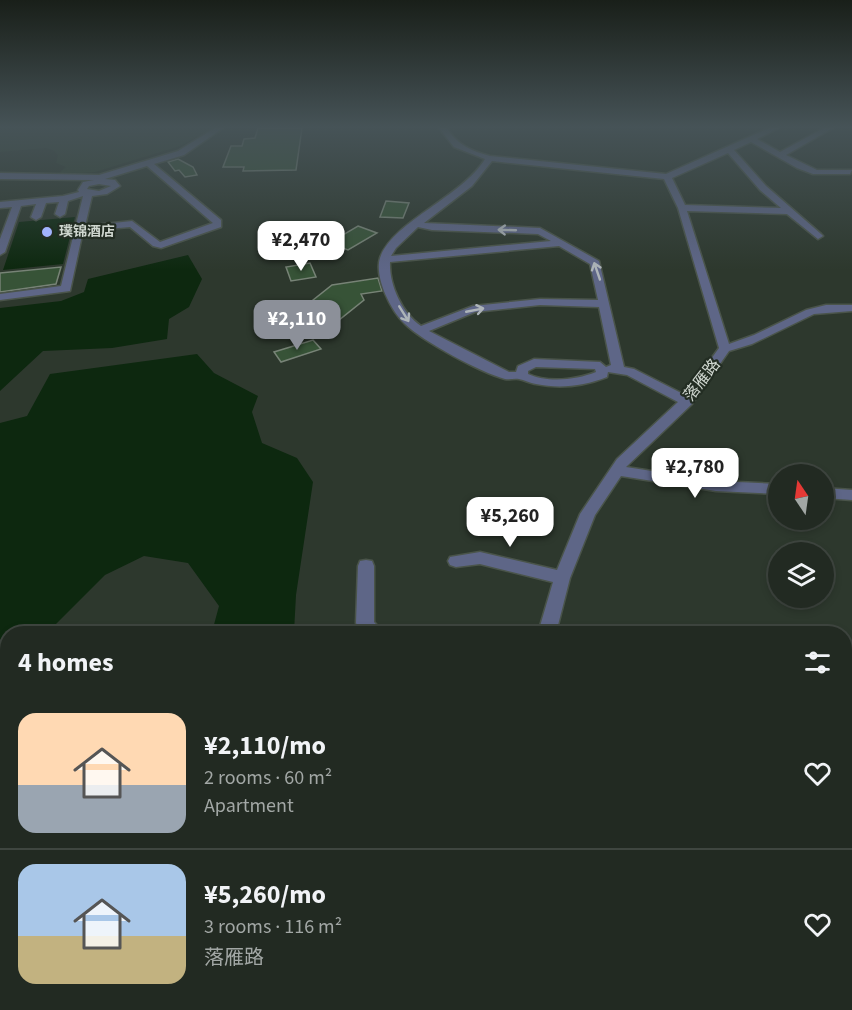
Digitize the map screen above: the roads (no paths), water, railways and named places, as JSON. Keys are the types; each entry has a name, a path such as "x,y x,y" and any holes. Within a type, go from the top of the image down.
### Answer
{"street":[{"path":"87,193 82,190 83,186 112,175"},
{"path":"80,229 132,224 156,244 161,244 218,225 218,222 163,175"},
{"path":"478,175 396,241 384,260 385,276 406,318 420,330 491,369 510,376 522,375 537,381 570,383 603,374 600,366 537,363 524,367 522,375"},
{"path":"650,175 667,177 671,175"},
{"path":"752,175 763,188 818,236"},
{"path":"0,176 87,176 112,182 116,186 103,193 87,193 64,199 0,205"},
{"name":"落雁路","path":"549,626 562,578 588,514 622,462 687,401 725,348 682,208 667,177"},
{"path":"0,297 66,289 87,193"},
{"path":"60,214 64,199"},
{"path":"36,217 42,201"},
{"path":"0,252 18,203"},
{"path":"682,208 790,211"},
{"path":"418,224 432,227 540,231 595,263 618,369"},
{"path":"384,260 562,243"},
{"path":"420,330 473,309 540,302 605,304"},
{"path":"725,348 745,345 813,310 852,308"},
{"path":"602,370 618,369 630,372 687,401"},
{"path":"617,470 716,486 768,489"},
{"path":"834,493 852,495"},
{"path":"456,561 480,558 562,578"},
{"path":"366,566 367,626"}],"place":[{"name":"璞锦酒店","path":"47,232"}]}
